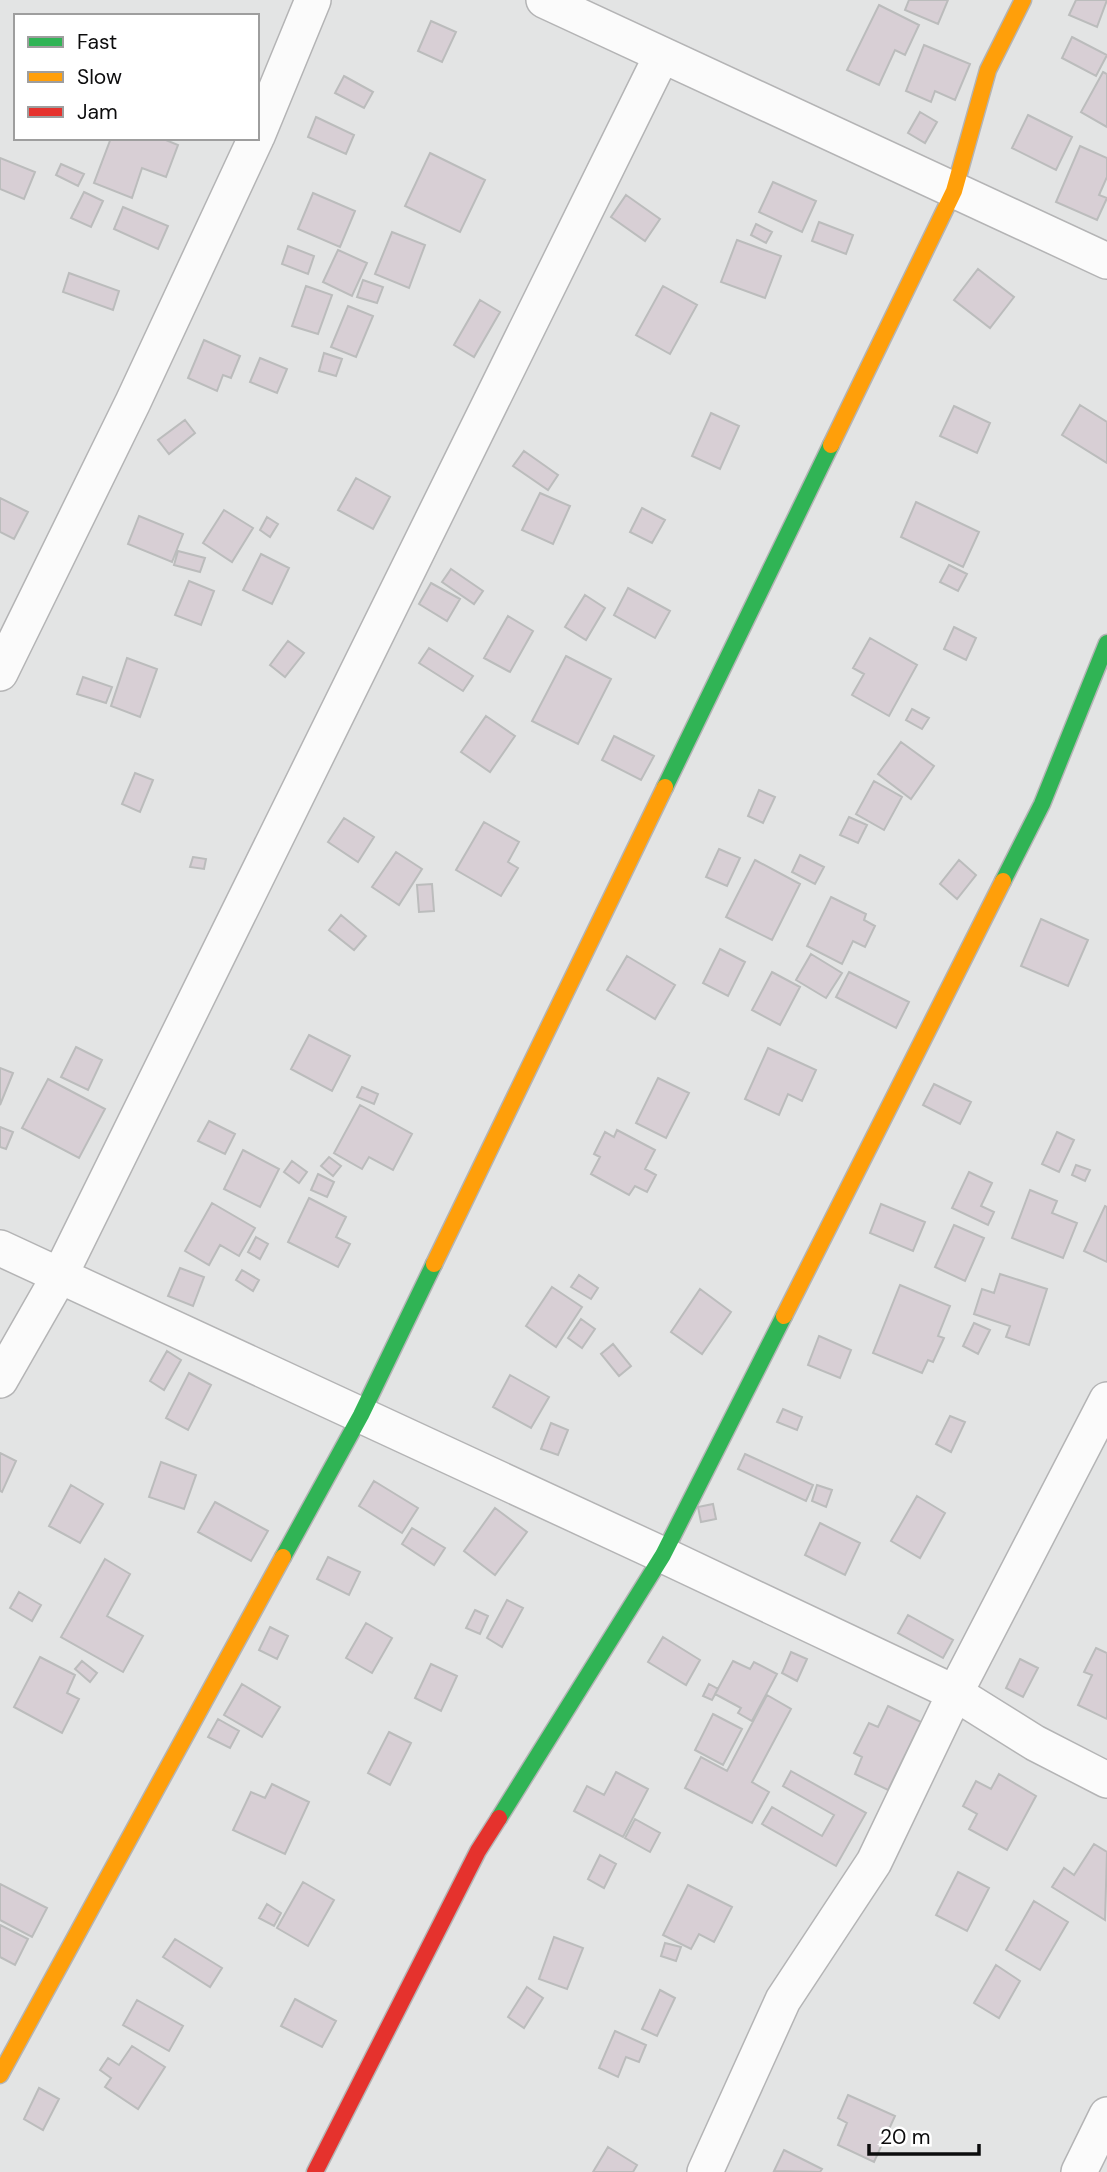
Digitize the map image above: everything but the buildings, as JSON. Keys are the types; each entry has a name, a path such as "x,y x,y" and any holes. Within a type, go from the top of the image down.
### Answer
{"street":[{"path":"259,132 313,0"},
{"path":"545,0 1107,261"},
{"path":"0,2075 361,1415 954,191 988,70 1023,0"},
{"path":"0,1380 60,1275 662,55"},
{"path":"0,673 134,402 256,140"},
{"path":"316,2172 478,1851 663,1555 1042,804 1107,643"},
{"path":"0,1248 955,1693 1035,1743 1107,1780"},
{"path":"705,2172 783,2000 874,1862 955,1693 1107,1400"},
{"path":"1079,2172 1107,2115"}],"traffic: fast":[{"path":"665,787 831,445"},
{"path":"1003,881 1042,804 1107,643"},
{"path":"283,1557 361,1415 434,1264"},
{"path":"499,1818 663,1555 784,1316"}],"traffic: slow":[{"path":"831,445 954,191 988,70 1023,0"},
{"path":"434,1264 665,787"},
{"path":"784,1316 1003,881"},
{"path":"0,2075 283,1557"}],"traffic: jam":[{"path":"315,2172 478,1851 499,1818"}]}
